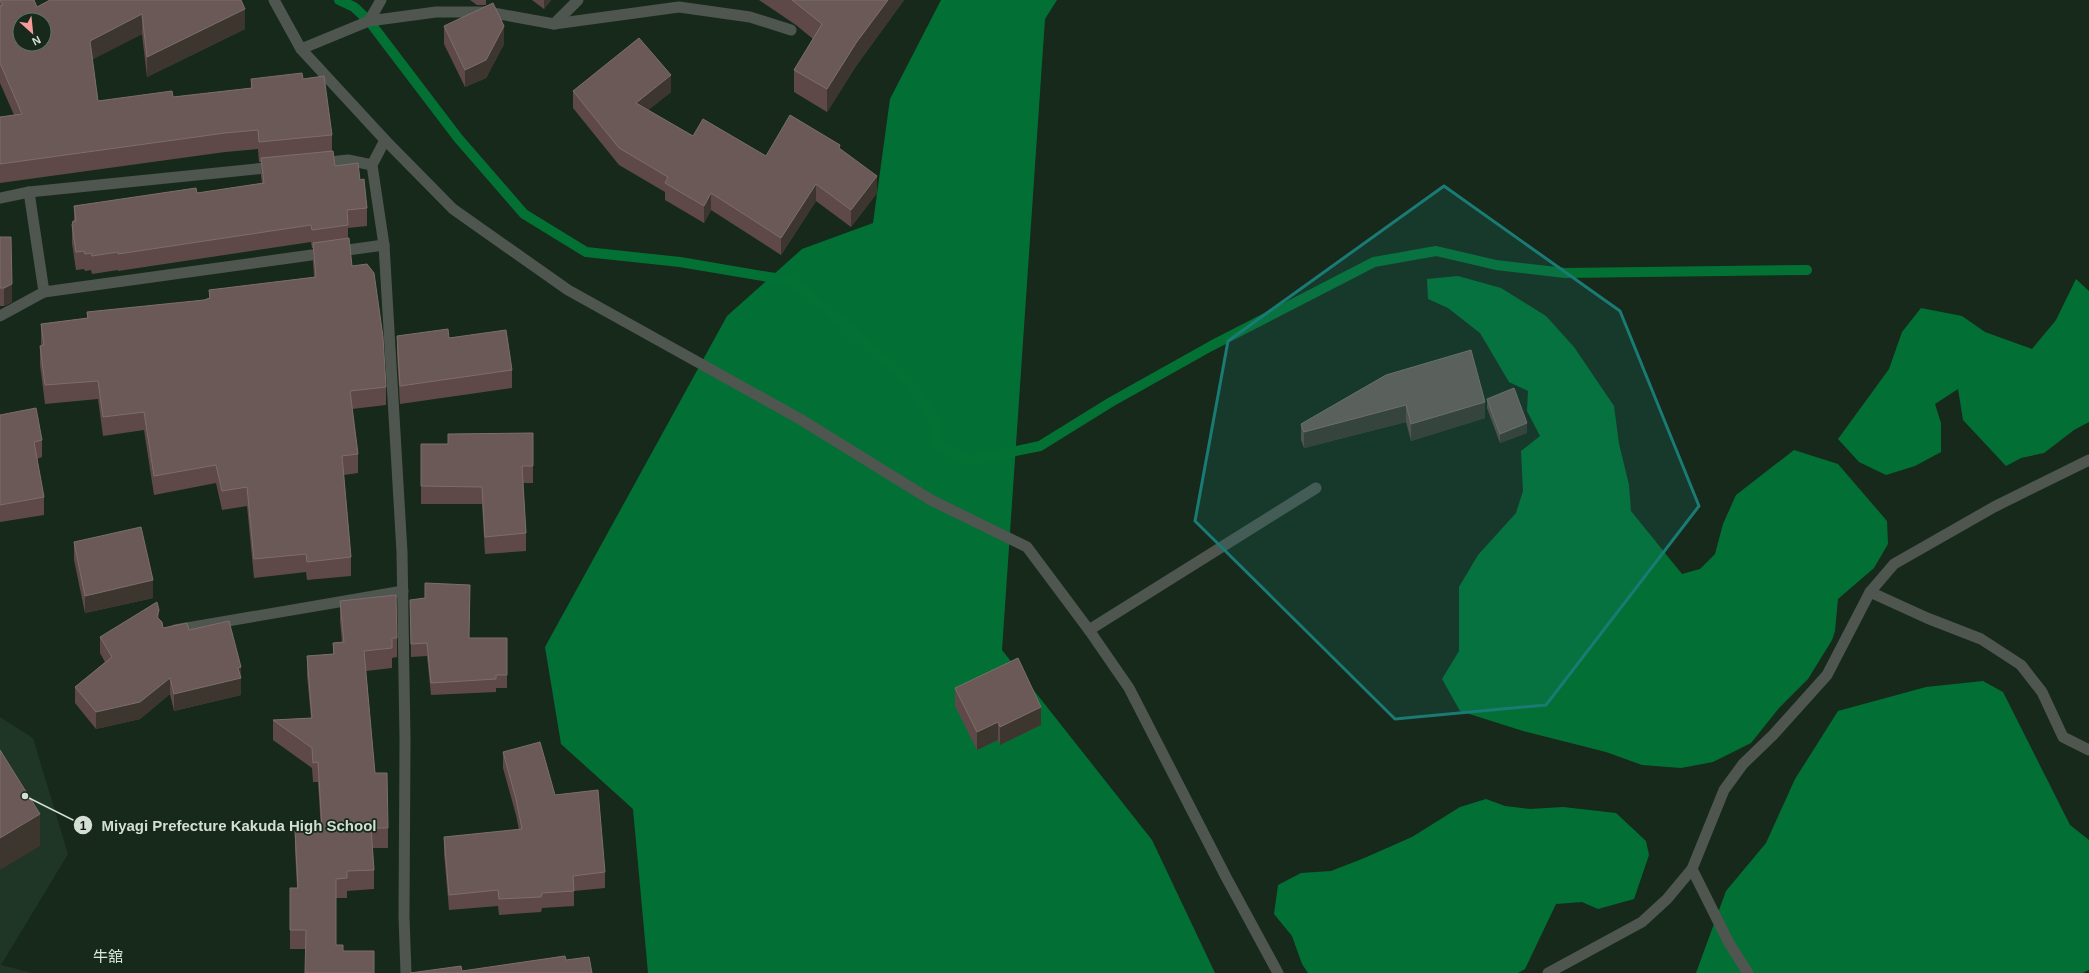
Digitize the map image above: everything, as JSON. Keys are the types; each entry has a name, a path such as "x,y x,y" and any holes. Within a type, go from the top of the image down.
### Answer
{"street":[{"path":"274,0 301,49 385,140 453,209 568,290 800,419 932,500 1027,547 1089,630 1129,688 1226,877 1278,973"},
{"path":"369,20 380,0"},
{"path":"554,24 578,0"},
{"path":"301,49 369,20 436,12 488,12 554,24 679,6 750,17 791,30"},
{"path":"385,140 372,165 384,245 402,544 405,740 404,917 406,973"},
{"path":"309,164 348,160 372,165"},
{"path":"0,198 29,192 286,166"},
{"path":"29,192 44,292"},
{"path":"0,316 44,292 384,245"},
{"path":"1548,973 1642,922 1667,899 1692,869 1724,790 1743,764 1773,735 1827,675 1870,592 1894,564 1994,507 2089,460"},
{"path":"1089,630 1316,488"},
{"path":"164,632 403,591"},
{"path":"1870,592 1927,618 1981,639 2021,665 2042,692 2064,737 2089,750"},
{"path":"1692,869 1729,943 1748,973"}],"highlighted area":[{"path":"1444,186 1620,311 1699,506 1546,705 1395,719 1195,521 1228,341"}],"shaded area":[{"path":"0,717 33,738 68,854 1,965 33,973 0,973"}],"green space":[{"path":"941,0 1057,0 1045,19 1002,650 1152,840 1215,973 648,973 633,809 561,744 545,647 727,316 802,249 873,223 890,99"},
{"path":"1458,276 1501,288 1546,316 1574,347 1614,406 1619,444 1629,485 1631,511 1682,574 1700,569 1715,554 1723,524 1736,495 1794,450 1838,464 1887,521 1888,544 1874,568 1838,599 1835,631 1832,640 1808,679 1779,708 1751,743 1713,762 1681,768 1642,765 1606,752 1523,731 1460,711 1442,679 1459,651 1459,587 1478,555 1516,513 1523,491 1521,451 1540,436 1527,411 1528,391 1509,382 1480,333 1448,308 1428,299 1427,279"},
{"path":"2076,279 2089,291 2089,422 2074,430 2044,453 2021,458 2006,466 1963,420 1958,389 1935,404 1941,423 1941,452 1915,466 1886,475 1859,462 1838,439 1889,369 1902,332 1921,308 1962,316 1985,332 2032,349 2056,320"},
{"path":"1983,681 2003,692 2070,825 2089,840 2089,970 2083,973 1696,973 1726,891 1766,843 1795,779 1838,711 1926,687"},
{"path":"1486,799 1505,806 1530,809 1563,807 1616,813 1646,841 1649,855 1634,899 1598,909 1582,902 1556,904 1525,969 1518,973 1308,973 1302,964 1292,936 1274,914 1278,885 1301,873 1331,871 1362,859 1412,837 1460,807"}],"building":[{"path":"0,0 34,0 37,7 50,0 241,0 245,9 147,57 142,14 90,41 98,101 172,91 173,97 252,88 251,79 302,73 303,79 324,76 332,135 259,142 258,130 225,133 0,164 0,117 22,114 0,63 0,6 3,5"},
{"path":"792,0 888,0 856,43 827,89 794,70 822,24"},
{"path":"493,3 504,26 486,60 465,70 444,26"},
{"path":"639,38 671,75 636,103 693,136 703,119 766,156 790,115 840,145 839,148 877,176 851,210 816,184 781,238 711,193 704,206 665,183 668,177 619,148 573,91"},
{"path":"333,151 335,166 358,163 360,180 364,179 367,208 347,210 348,225 312,230 311,225 118,254 118,252 92,256 91,253 85,254 84,251 76,252 72,225 73,221 76,221 74,206 196,188 197,193 264,183 261,158"},
{"path":"0,237 11,237 12,284 4,288 0,288"},
{"path":"349,238 352,266 367,264 374,273 383,337 386,387 350,391 358,454 342,456 351,557 307,562 306,554 254,559 247,487 222,491 216,465 154,476 144,412 103,417 98,381 45,385 40,346 44,345 41,324 88,318 87,312 204,300 210,298 209,290 316,277 313,243"},
{"path":"448,329 449,338 506,330 512,370 400,386 397,336"},
{"path":"1471,350 1485,402 1411,424 1406,405 1304,432 1301,424 1386,375"},
{"path":"1514,388 1527,423 1500,434 1487,399"},
{"path":"36,408 42,440 34,442 44,497 0,505 0,415"},
{"path":"533,433 533,466 522,466 526,533 485,537 482,487 421,486 421,444 448,444 448,434"},
{"path":"141,527 153,580 85,596 74,542"},
{"path":"425,583 470,585 469,638 507,638 507,675 496,675 496,679 431,683 427,643 411,644 410,600 425,598"},
{"path":"396,595 397,638 392,638 392,648 364,651 375,773 387,773 388,828 371,828 374,870 347,871 347,878 336,879 336,945 343,945 343,951 374,951 374,973 305,973 306,930 290,930 290,888 298,888 295,831 322,829 318,762 313,763 312,748 273,720 312,718 307,656 334,654 333,643 344,642 340,601"},
{"path":"157,602 159,610 157,617 162,622 163,628 187,623 189,630 229,621 241,667 238,668 241,678 174,694 170,678 140,702 96,712 75,687 112,657 100,637"},
{"path":"1018,658 1041,707 1000,727 998,722 977,732 955,688"},
{"path":"540,742 555,795 598,790 605,872 573,876 574,891 542,893 541,897 499,899 498,890 449,895 444,837 522,829 516,799 503,752"},
{"path":"0,750 40,814 0,838"},
{"path":"565,956 566,960 589,957 592,973 410,973 461,966 462,971"}],"waterway":[{"path":"339,0 354,7 369,21 458,138 524,214 586,252 680,262 792,281 848,327 908,382 933,417 939,445 968,461 1040,446 1111,402 1211,346 1374,262 1436,251 1496,265 1565,273 1807,270"}],"place":[{"name":"Miyagi Prefecture Kakuda High School","path":"25,796"}],"district":[{"name":"牛舘","path":"108,956"}]}
